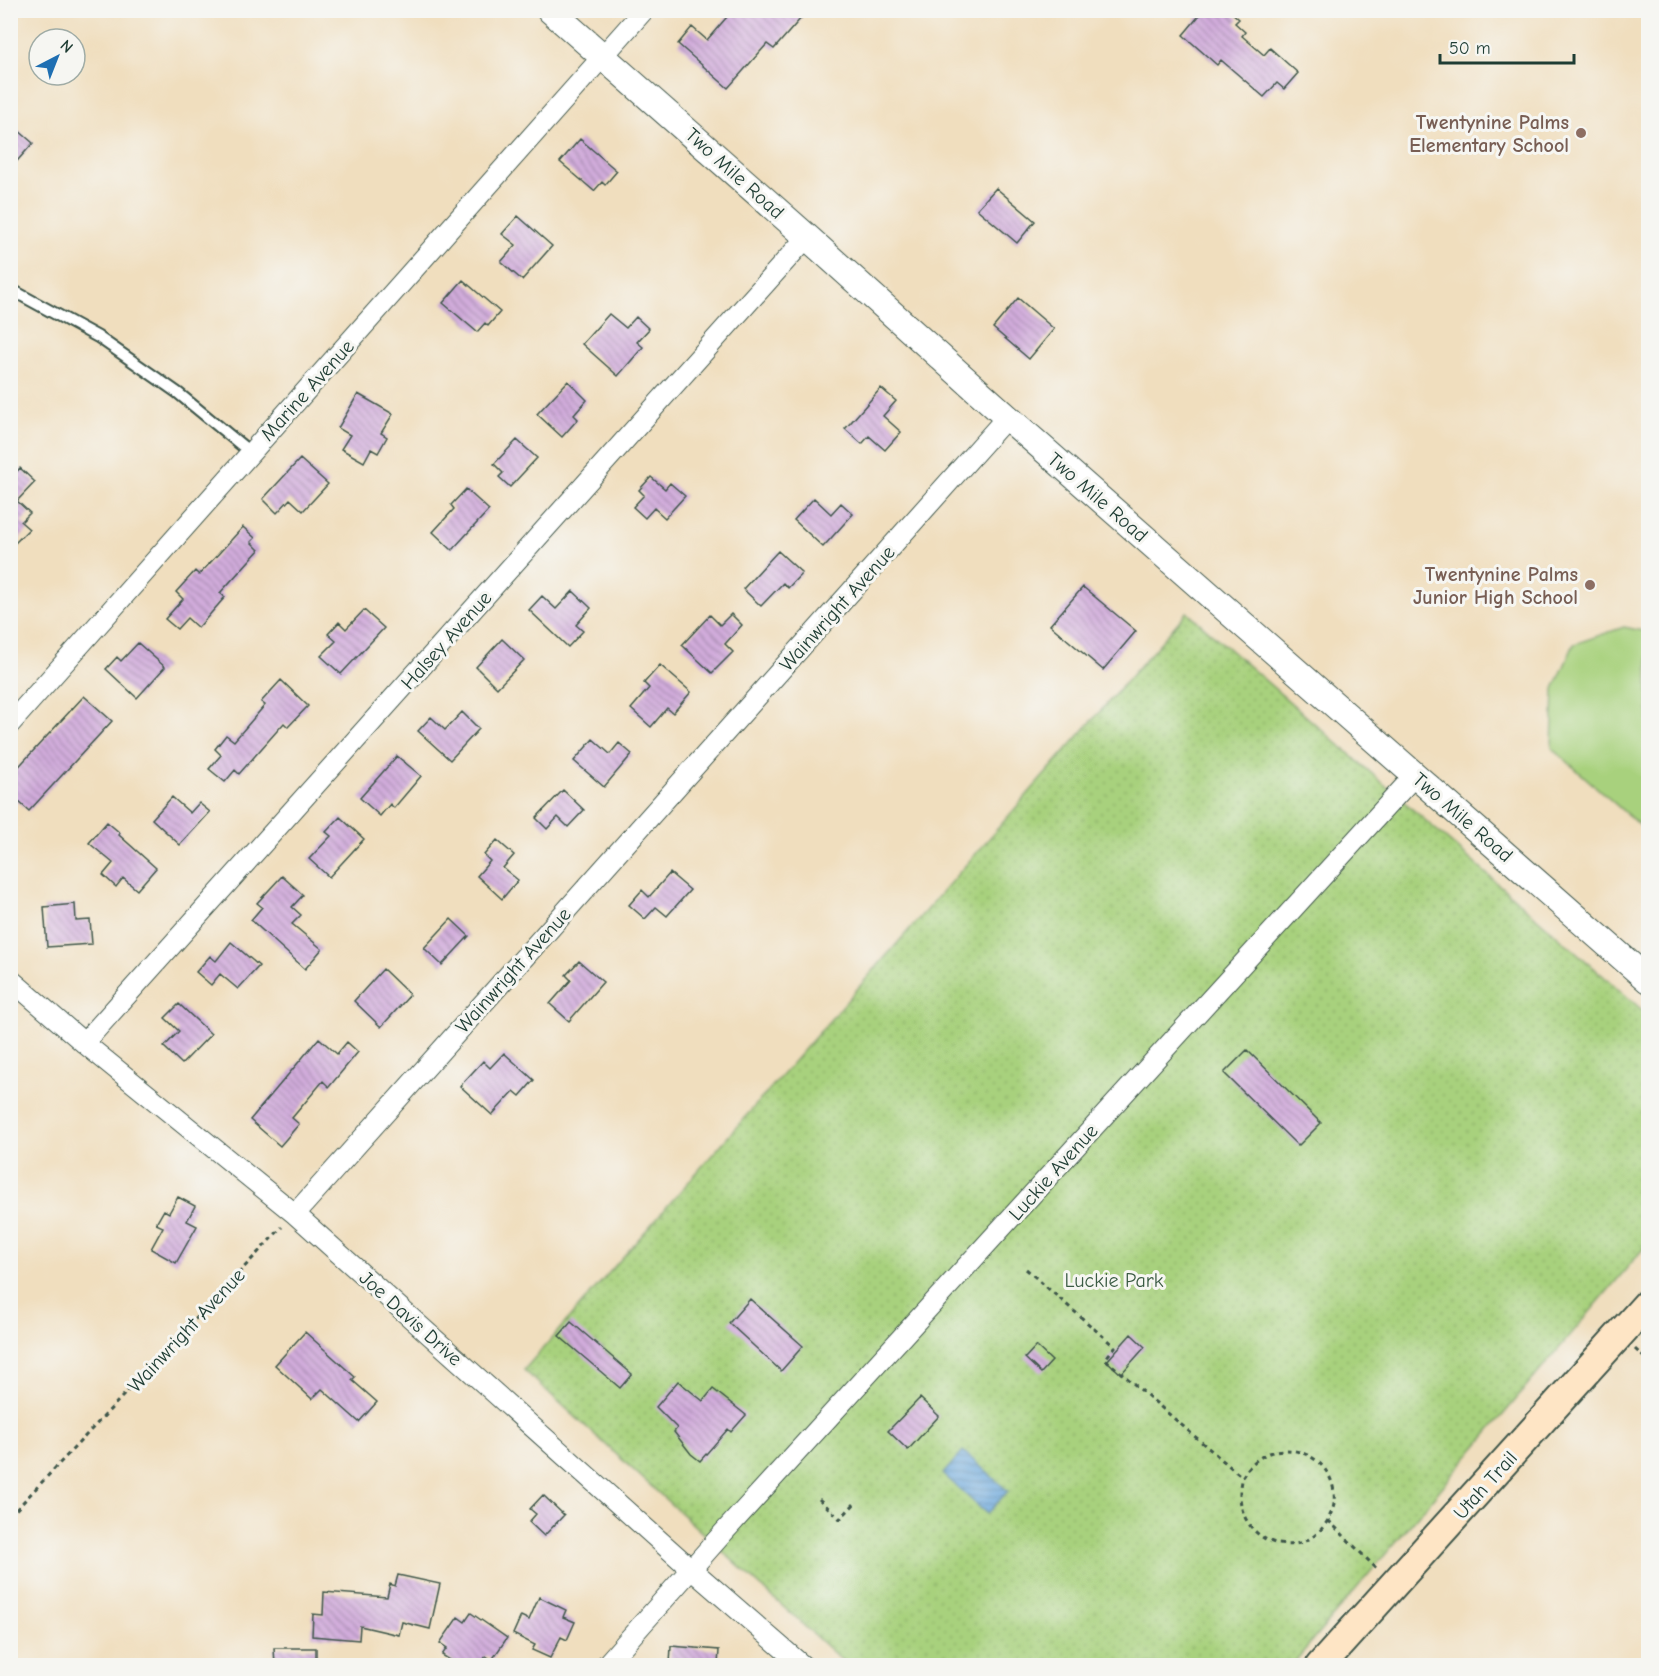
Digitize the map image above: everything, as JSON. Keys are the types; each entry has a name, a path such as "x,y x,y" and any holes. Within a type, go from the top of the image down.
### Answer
{"main road":[{"name":"Utah Trail","path":"1320,1665 1648,1303"}],"street":[{"name":"Two Mile Road","path":"550,10 1007,417 1648,980"},
{"name":"Marine Avenue","path":"10,724 644,10"},
{"name":"Halsey Avenue","path":"84,1042 807,237"},
{"name":"Wainwright Avenue","path":"295,1214 1007,417"},
{"name":"Luckie Avenue","path":"605,1665 1415,775"},
{"name":"Joe Davis Drive","path":"10,979 295,1214 691,1569 803,1665"}],"lane":[{"path":"10,289 98,338 178,393 251,453"}],"path":[{"name":"Wainwright Avenue","path":"10,1516 295,1214"},
{"path":"1026,1269 1114,1347 1105,1359 1242,1477"},
{"path":"1275,1450 1306,1454 1319,1464 1331,1482 1334,1503 1328,1520 1322,1530 1297,1544 1281,1545 1267,1540 1255,1532 1246,1521 1240,1502 1242,1477 1261,1456 1275,1450"},
{"path":"819,1498 840,1520 857,1501"},
{"path":"1328,1520 1393,1585"}],"green space":[{"name":"Luckie Park","path":"1187,612 1648,1015 1648,1243 1292,1665 847,1665 524,1370"},
{"path":"1624,627 1648,632 1648,833 1552,748 1554,689 1574,644"}],"water":[{"path":"963,1451 1008,1491 987,1514 943,1474"}],"building":[{"path":"733,10 795,10 802,17 774,49 767,44 728,88 678,44 692,27 707,40"},
{"path":"1204,10 1229,10 1239,19 1235,23 1245,32 1242,36 1264,55 1270,48 1298,73 1284,89 1277,83 1264,97 1221,60 1217,65 1183,35"},
{"path":"10,123 33,143 10,169"},
{"path":"580,139 617,171 605,185 602,182 594,191 560,162"},
{"path":"996,188 1035,221 1017,243 977,209"},
{"path":"518,216 552,246 522,280 501,262 516,245 502,234"},
{"path":"463,280 500,312 488,326 485,323 477,332 443,303"},
{"path":"1018,298 1054,329 1029,359 993,328"},
{"path":"609,314 626,328 636,317 649,329 637,342 643,347 618,376 582,344"},
{"path":"568,381 587,400 574,415 578,419 562,437 537,414"},
{"path":"881,388 896,401 883,416 901,432 885,450 869,436 862,444 845,429"},
{"path":"358,394 393,414 381,433 387,437 378,453 371,449 364,462 341,449 350,435 338,428"},
{"path":"517,440 537,458 510,487 499,477 503,473 494,464"},
{"path":"300,459 328,484 303,511 290,499 277,513 263,499"},
{"path":"20,468 35,482 17,501 30,513 21,522 29,529 10,548 10,479"},
{"path":"651,477 665,489 670,483 685,496 665,518 654,508 645,518 633,507 644,495 639,490"},
{"path":"466,489 489,510 452,550 433,532 454,509 451,505"},
{"path":"814,498 831,514 841,503 853,514 823,547 794,520"},
{"path":"243,527 255,538 251,542 259,550 220,593 225,597 198,628 187,618 177,629 165,619 183,599 176,592 195,571 199,575"},
{"path":"778,551 802,573 788,588 783,583 761,606 743,589"},
{"path":"1083,587 1136,631 1103,670 1050,625"},
{"path":"573,591 591,608 576,625 583,631 568,647 529,610 542,596 556,609"},
{"path":"364,610 384,628 341,674 321,656 336,641 328,634 339,622 346,629"},
{"path":"731,614 742,625 725,644 733,652 712,673 682,645 710,615 720,625"},
{"path":"502,639 524,660 497,688 476,667"},
{"path":"138,643 165,667 137,698 106,669 117,657 121,661"},
{"path":"660,665 691,692 673,713 667,708 651,727 631,709 649,688 644,683"},
{"path":"281,680 308,706 288,727 284,723 239,774 235,770 225,782 209,769 221,755 215,749 226,735 234,741 265,705 261,702"},
{"path":"84,696 112,721 29,811 18,801 10,809 10,776"},
{"path":"462,712 479,729 450,760 418,731 431,717 445,730"},
{"path":"593,739 610,754 619,743 632,754 604,787 574,761"},
{"path":"397,756 421,776 394,808 390,804 380,816 360,798"},
{"path":"563,790 584,810 568,827 558,817 547,829 536,818"},
{"path":"172,797 190,813 199,803 210,812 180,845 152,819"},
{"path":"340,817 364,839 329,877 309,859 331,836 326,832"},
{"path":"107,822 156,868 137,890 123,878 116,887 103,875 113,863 89,843"},
{"path":"497,840 514,855 503,868 518,880 502,899 477,876 490,861 484,855"},
{"path":"670,873 690,890 667,916 656,907 645,919 629,905 642,890 649,897"},
{"path":"282,876 303,895 292,907 301,915 292,924 322,949 305,969 251,920 262,907 257,903"},
{"path":"75,904 76,921 90,920 92,944 47,947 44,907"},
{"path":"451,919 469,936 442,965 424,948"},
{"path":"231,942 259,966 238,989 220,974 211,985 196,972 210,956 216,961"},
{"path":"579,961 603,982 569,1021 550,1004 571,980 566,975"},
{"path":"383,969 410,995 381,1027 354,1001"},
{"path":"179,1004 211,1034 182,1064 164,1047 179,1031 165,1018"},
{"path":"319,1038 337,1054 347,1042 358,1052 329,1087 323,1081 292,1118 299,1124 280,1146 250,1120"},
{"path":"1247,1050 1321,1123 1298,1146 1224,1073"},
{"path":"504,1053 534,1080 520,1096 514,1091 492,1115 460,1086 483,1061 490,1068"},
{"path":"178,1197 195,1206 187,1221 197,1226 176,1263 151,1249 163,1227 156,1224 164,1210 169,1213"},
{"path":"750,1299 803,1346 781,1371 729,1323"},
{"path":"571,1322 632,1374 620,1388 559,1336"},
{"path":"305,1332 355,1377 352,1380 377,1402 359,1422 322,1389 312,1399 275,1365"},
{"path":"1131,1334 1145,1347 1121,1374 1107,1361"},
{"path":"1036,1346 1052,1361 1041,1373 1025,1358"},
{"path":"678,1381 703,1401 713,1389 746,1415 731,1432 728,1429 700,1461 691,1454 674,1432 677,1428 656,1407"},
{"path":"920,1398 939,1416 908,1450 888,1431"},
{"path":"543,1495 564,1515 544,1536 529,1522 536,1514 530,1509"},
{"path":"398,1575 440,1584 430,1629 402,1622 399,1635 360,1626 359,1640 312,1636 313,1614 323,1615 324,1592 387,1597 390,1584 395,1586"},
{"path":"539,1597 566,1610 563,1617 575,1622 567,1640 561,1637 550,1658 532,1650 535,1645 513,1634 521,1616 529,1620"},
{"path":"471,1613 507,1638 492,1660 486,1656 480,1665 458,1665 442,1655 447,1648 440,1643 458,1617 465,1622"},
{"path":"671,1646 719,1650 718,1665 670,1665"},
{"path":"274,1648 316,1648 316,1665 275,1665"}],"place":[{"name":"Twentynine Palms Elementary School","path":"1581,133"},
{"name":"Twentynine Palms Junior High School","path":"1590,585"}]}
